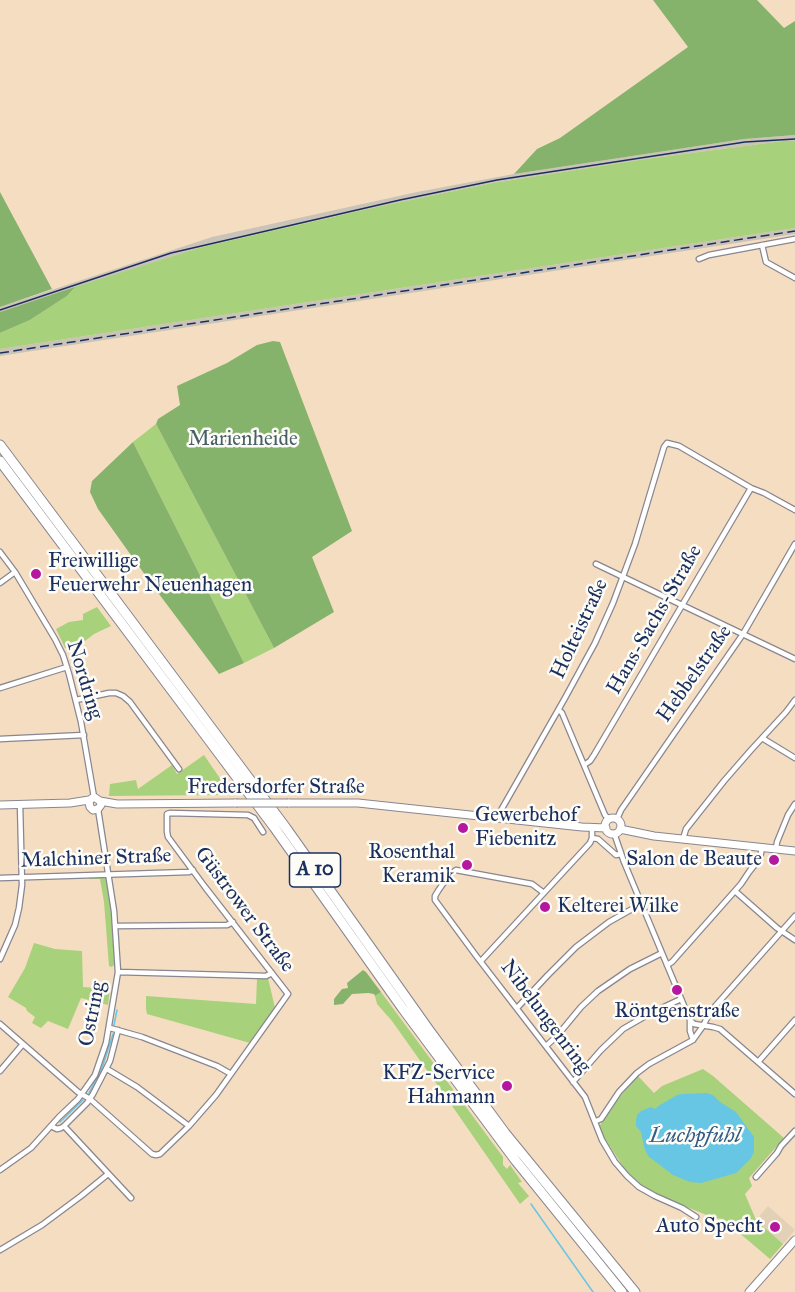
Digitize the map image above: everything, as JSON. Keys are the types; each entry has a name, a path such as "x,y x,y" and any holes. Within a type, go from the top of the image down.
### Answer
{"highway":[{"name":"A 10","path":"0,445 272,809 498,1123 635,1292"},
{"name":"A 10","path":"0,461 274,827 403,1010 516,1161 622,1292"}],"street":[{"path":"699,259 709,255 795,240"},
{"path":"762,245 766,262 795,278"},
{"name":"Holteistraße","path":"499,818 500,812 595,643 623,577 667,443 679,446 751,488"},
{"path":"751,488 795,510"},
{"name":"Hans-Sachs-Straße","path":"584,765 594,755 751,488"},
{"name":"Hebbelstraße","path":"616,825 621,810 743,634 795,544"},
{"name":"Nordring","path":"0,552 15,572 55,639 67,667 84,735 95,804"},
{"path":"596,564 795,659"},
{"path":"0,583 15,572"},
{"path":"0,688 67,667"},
{"path":"76,700 110,693 123,696 130,702 179,769"},
{"path":"683,839 686,829 724,781 795,700"},
{"path":"559,710 605,815 616,825 654,836 795,851"},
{"path":"0,739 84,735"},
{"path":"762,738 795,758"},
{"name":"Fredersdorfer Straße","path":"0,805 358,803 592,827 606,828 606,823 616,825"},
{"path":"0,959 15,925 19,908 22,878 20,804"},
{"name":"Ostring","path":"0,1170 26,1152 82,1094 95,1075 110,1028 118,972 115,926 109,875 95,804"},
{"path":"776,849 788,815 795,804"},
{"name":"Güstrower Straße","path":"90,1099 152,1154 160,1154 212,1100 287,996 167,834 167,814 248,815 254,818 263,832"},
{"path":"616,825 621,854 690,1020 693,1040"},
{"path":"592,827 592,838 598,840 616,855 621,854"},
{"name":"Nibelungenring","path":"592,838 590,843 481,961 588,1101 608,1152 627,1176 648,1193 696,1217"},
{"path":"667,965 735,891 760,858 762,848"},
{"name":"Malchiner Straße","path":"0,878 189,872 193,870"},
{"path":"481,961 435,900 436,894 449,875 456,870 486,875 532,884 544,893"},
{"path":"735,891 795,940"},
{"path":"517,1008 576,948 609,922 641,904"},
{"path":"596,1121 601,1119 619,1092 643,1068 693,1040 710,1012 795,916"},
{"path":"115,926 227,925 233,922"},
{"path":"546,1046 598,991 621,975 662,953"},
{"path":"118,972 266,976 272,973"},
{"path":"573,1082 623,1029 681,999"},
{"path":"690,1020 694,1024 720,1029 795,1094"},
{"path":"758,1062 795,1020"},
{"path":"0,1024 90,1099"},
{"path":"110,1028 142,1037 231,1074"},
{"name":"Ostring","path":"64,1126 90,1099 107,1069 118,1030"},
{"path":"0,1071 23,1044"},
{"path":"107,1069 137,1087 189,1126"},
{"path":"51,1126 57,1129 64,1126 131,1198"},
{"path":"756,1177 795,1131"},
{"path":"0,1250 42,1225 108,1174"},
{"path":"749,1292 795,1240"}],"shaded area":[{"path":"795,135 795,141 646,159 493,183 372,208 202,247 0,312 0,307 212,237 417,192 514,174 744,139"},
{"path":"795,228 795,234 0,356 0,349"},
{"path":"768,1206 795,1230 783,1244 756,1220"}],"green space":[{"path":"653,0 757,0 784,28 795,21 795,135 744,139 514,174 537,149 560,138 688,47"},
{"path":"795,141 795,228 0,349 0,333 30,320 67,296 75,287 202,247 493,183 646,159"},
{"path":"0,192 52,289 0,307"},
{"path":"75,287 67,296 30,320 0,333 0,312"},
{"name":"Marienheide","path":"273,341 280,342 352,531 312,557 334,612 274,648 156,424 158,419 180,405 177,386 227,363 257,345"},
{"path":"156,424 274,648 244,663 133,442"},
{"name":"Marienheide","path":"133,442 244,663 219,674 98,509 90,492 92,481"},
{"path":"97,607 111,626 94,634 80,645 65,648 56,629 69,622 83,620 83,614"},
{"path":"204,755 230,793 223,795 109,796 110,784 136,780 138,789 172,765 177,774"},
{"path":"89,877 108,879 115,956 115,965 111,967 109,966 100,879 89,879"},
{"path":"34,943 55,949 82,951 83,987 110,989 108,1005 81,998 68,1029 48,1021 41,1028 32,1023 35,1017 26,1008 8,997 25,968"},
{"path":"363,970 381,992 375,996 368,993 352,994 343,1004 334,1005 334,999 342,989 348,988 347,983"},
{"path":"257,978 268,978 275,1008 250,1043 147,1014 146,996 256,1004"},
{"path":"381,992 503,1157 503,1165 507,1169 510,1165 522,1182 518,1183 529,1196 520,1204 392,1021 377,1004 375,996"},
{"path":"703,1069 784,1138 749,1178 752,1186 745,1194 756,1220 783,1244 770,1259 723,1219 714,1218 667,1199 636,1182 626,1171 600,1131 600,1125 638,1076 654,1093 662,1086"}],"water":[{"name":"Luchpfuhl","path":"706,1093 713,1095 736,1112 754,1137 754,1152 736,1173 701,1183 690,1182 673,1175 648,1156 641,1132 636,1126 637,1115 651,1107 655,1109 677,1095"}],"waterway":[{"path":"114,1025 117,1010"},
{"path":"89,1093 102,1068 113,1034"},
{"path":"60,1122 83,1100"},
{"path":"531,1204 593,1292"}],"tram line":[{"path":"0,310 171,253 400,200 497,180 745,142 795,139"}],"railway":[{"path":"0,353 795,231"}],"place":[{"name":"Freiwillige Feuerwehr Neuenhagen","path":"36,574"},
{"name":"Gewerbehof Fiebenitz","path":"463,828"},
{"name":"Salon de Beaute","path":"774,860"},
{"name":"Rosenthal Keramik","path":"467,865"},
{"name":"Kelterei Wilke","path":"545,907"},
{"name":"Röntgenstraße","path":"677,990"},
{"name":"KFZ-Service Hahmann","path":"507,1086"},
{"name":"Auto Specht","path":"775,1227"}]}
